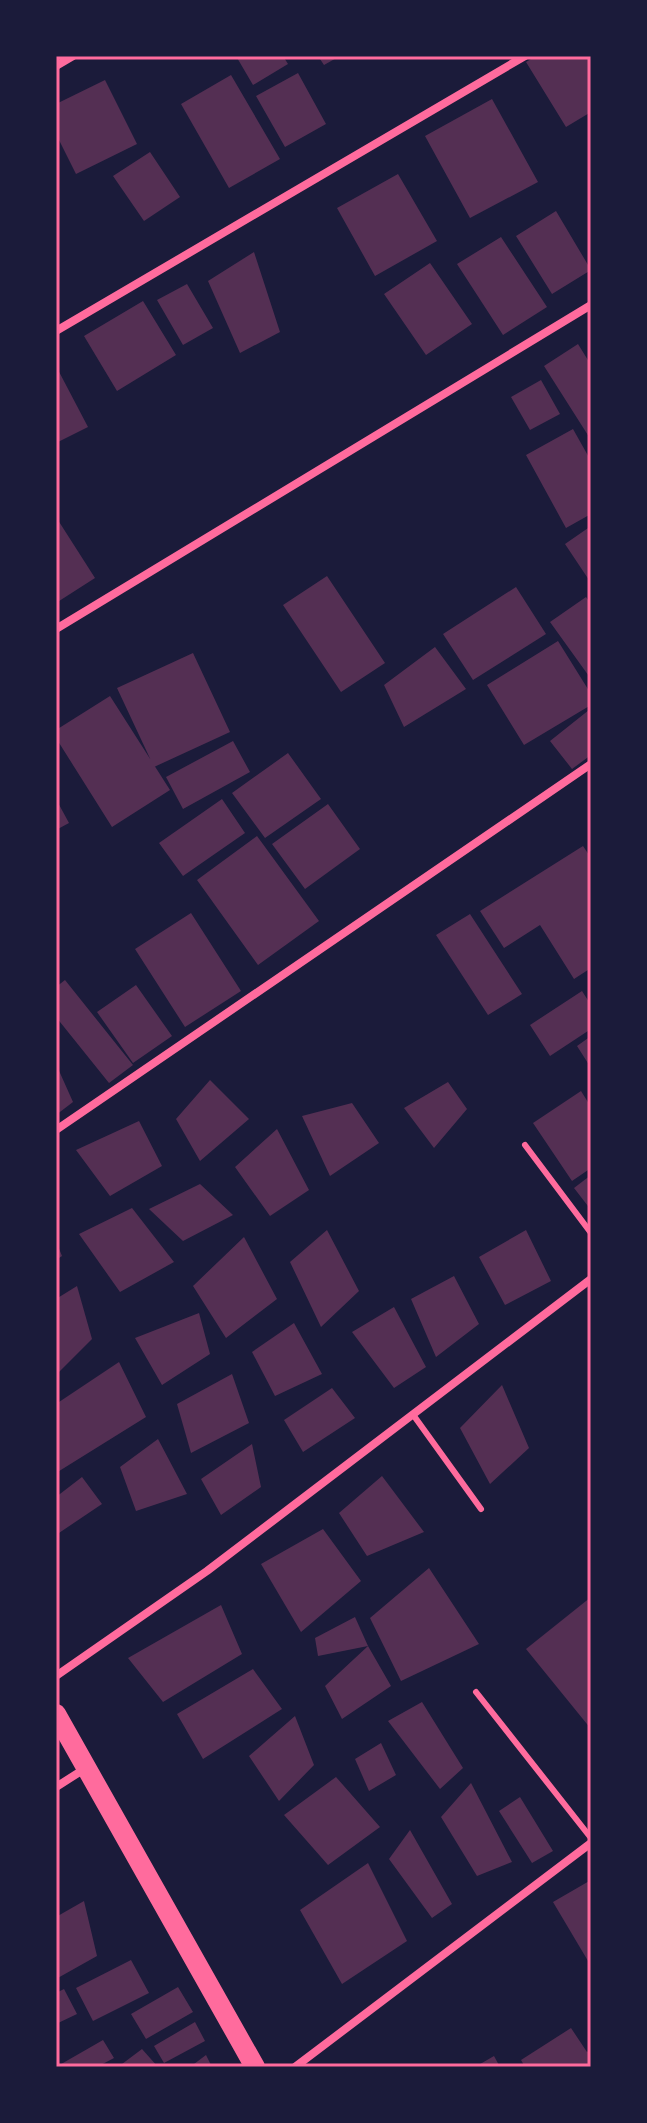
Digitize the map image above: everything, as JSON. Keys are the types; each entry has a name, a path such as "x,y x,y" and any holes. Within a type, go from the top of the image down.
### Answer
{"main road":[{"path":"56,1714 255,2067"}],"street":[{"path":"56,66 73,56"},
{"path":"56,331 525,56"},
{"path":"56,629 591,305"},
{"path":"56,1130 591,764"},
{"path":"56,1676 207,1571 591,1279"},
{"path":"56,1787 86,1768"},
{"path":"295,2067 591,1841"}],"lane":[{"path":"525,1145 591,1233"},
{"path":"414,1416 481,1509"},
{"path":"476,1692 591,1841"}],"building":[{"path":"236,56 283,56 288,64 253,85"},
{"path":"318,56 340,56 324,65"},
{"path":"536,56 591,56 591,112 566,127 526,62"},
{"path":"298,73 326,124 285,147 256,96"},
{"path":"231,75 280,159 229,188 181,104"},
{"path":"105,80 137,144 76,174 56,134 56,104"},
{"path":"492,99 538,182 470,218 425,136"},
{"path":"150,152 180,197 144,221 113,176"},
{"path":"398,174 437,241 375,276 337,208"},
{"path":"556,211 591,270 552,294 516,236"},
{"path":"501,237 547,307 503,335 457,264"},
{"path":"254,252 280,332 240,353 208,281"},
{"path":"430,263 472,324 426,355 384,294"},
{"path":"187,284 213,328 183,345 157,300"},
{"path":"143,301 176,355 117,391 84,336"},
{"path":"578,344 591,365 591,440 544,366"},
{"path":"56,366 88,427 56,443"},
{"path":"541,380 560,414 530,430 511,397"},
{"path":"573,429 591,461 591,514 566,528 526,455"},
{"path":"56,517 95,578 56,603"},
{"path":"591,526 591,583 565,544"},
{"path":"327,576 385,663 341,692 283,605"},
{"path":"516,587 546,634 473,680 443,634"},
{"path":"586,597 591,604 591,679 550,622"},
{"path":"558,641 591,694 591,705 524,745 487,685"},
{"path":"435,647 466,689 404,727 384,685"},
{"path":"193,653 230,732 154,767 117,688"},
{"path":"110,696 170,790 112,827 56,738 56,730"},
{"path":"589,710 591,755 572,769 550,741"},
{"path":"233,741 250,772 183,809 166,777"},
{"path":"288,753 321,799 265,838 232,793"},
{"path":"56,799 69,823 56,830"},
{"path":"222,799 245,833 183,876 159,843"},
{"path":"328,804 360,849 305,889 272,844"},
{"path":"257,836 319,921 258,965 197,880"},
{"path":"583,846 591,858 591,968 574,979 540,925 504,948 480,911"},
{"path":"191,913 241,991 185,1027 135,949"},
{"path":"470,914 522,994 488,1015 436,935"},
{"path":"65,980 133,1065 109,1083 56,1017 56,987"},
{"path":"136,985 172,1036 133,1063 97,1012"},
{"path":"582,991 591,1005 591,1029 550,1056 530,1025"},
{"path":"591,1036 591,1068 577,1046"},
{"path":"56,1064 73,1102 56,1115"},
{"path":"210,1080 249,1119 200,1161 176,1119"},
{"path":"448,1082 467,1109 434,1148 404,1108"},
{"path":"581,1091 591,1107 591,1168 572,1181 533,1123"},
{"path":"352,1103 379,1143 330,1176 302,1116"},
{"path":"139,1121 162,1166 110,1196 76,1150"},
{"path":"277,1129 309,1190 270,1216 235,1167"},
{"path":"591,1175 591,1210 574,1188"},
{"path":"200,1184 233,1215 183,1241 149,1209"},
{"path":"132,1208 174,1262 120,1292 79,1234"},
{"path":"327,1230 359,1291 321,1327 290,1262"},
{"path":"526,1230 551,1281 505,1305 479,1257"},
{"path":"244,1237 277,1299 226,1338 193,1286"},
{"path":"56,1241 62,1256 56,1260"},
{"path":"454,1276 479,1324 436,1357 411,1299"},
{"path":"77,1286 92,1339 56,1375 56,1299"},
{"path":"394,1307 426,1367 394,1388 352,1332"},
{"path":"199,1313 210,1354 162,1385 135,1338"},
{"path":"294,1323 322,1374 275,1396 252,1352"},
{"path":"119,1362 146,1417 56,1473 56,1404"},
{"path":"232,1374 249,1423 191,1453 177,1404"},
{"path":"502,1385 529,1448 490,1484 460,1428"},
{"path":"332,1388 355,1418 303,1452 284,1420"},
{"path":"158,1439 187,1494 136,1511 120,1467"},
{"path":"252,1444 261,1487 221,1515 201,1479"},
{"path":"382,1476 424,1532 367,1556 339,1513"},
{"path":"82,1477 102,1504 56,1535 56,1497"},
{"path":"323,1529 361,1581 301,1632 261,1564"},
{"path":"429,1568 479,1644 401,1681 370,1618"},
{"path":"591,1597 591,1729 526,1649"},
{"path":"221,1605 242,1654 163,1702 128,1658"},
{"path":"355,1617 368,1646 318,1656 315,1638"},
{"path":"368,1646 391,1686 342,1719 325,1686"},
{"path":"253,1669 282,1709 203,1759 177,1714"},
{"path":"422,1702 463,1768 440,1789 388,1721"},
{"path":"295,1716 314,1765 279,1801 249,1756"},
{"path":"381,1743 396,1775 369,1791 355,1759"},
{"path":"336,1777 380,1827 328,1865 284,1815"},
{"path":"471,1783 512,1862 477,1876 441,1817"},
{"path":"520,1797 553,1851 532,1863 499,1811"},
{"path":"410,1830 452,1904 432,1918 389,1859"},
{"path":"368,1863 407,1941 342,1984 300,1910"},
{"path":"591,1880 591,1966 553,1902"},
{"path":"84,1901 97,1956 56,1979 56,1917"},
{"path":"131,1960 149,1993 93,2021 76,1988"},
{"path":"178,1987 193,2012 146,2039 131,2014"},
{"path":"64,1989 77,2014 56,2024 56,1993"},
{"path":"195,2022 205,2041 164,2063 154,2046"},
{"path":"571,2028 587,2052 591,2049 591,2067 525,2067 521,2060"},
{"path":"103,2040 114,2058 97,2067 56,2067"},
{"path":"142,2049 158,2067 118,2067"},
{"path":"206,2055 212,2067 190,2067"},
{"path":"494,2056 500,2067 475,2067"}]}
